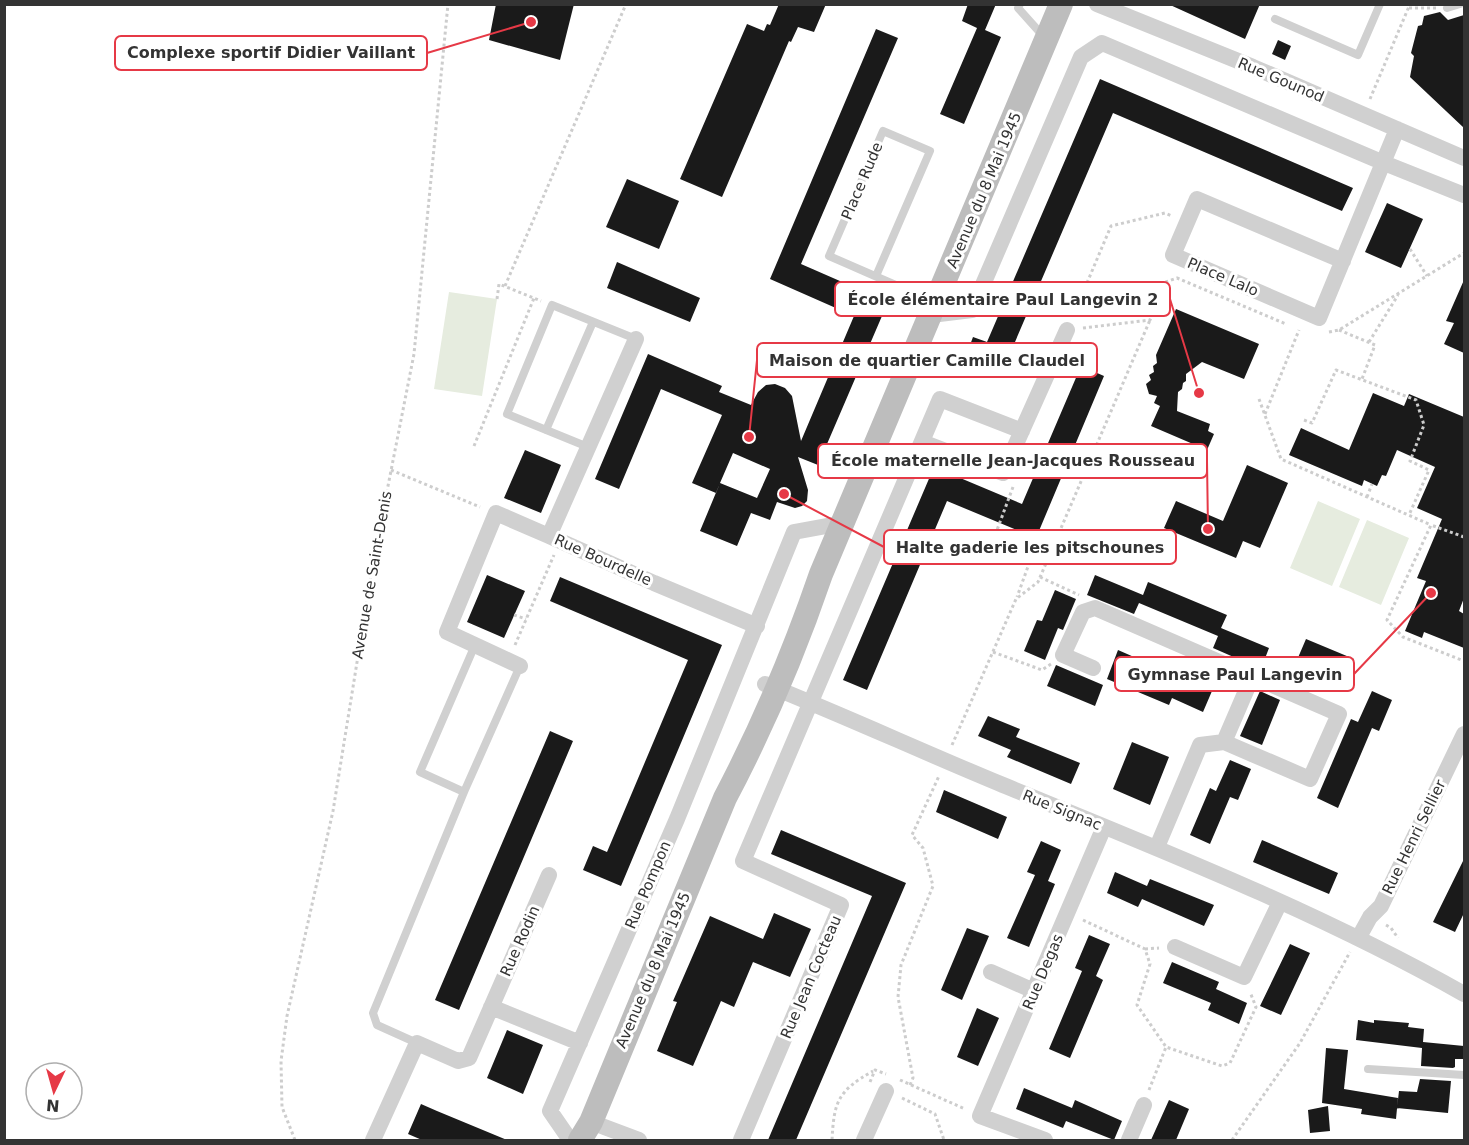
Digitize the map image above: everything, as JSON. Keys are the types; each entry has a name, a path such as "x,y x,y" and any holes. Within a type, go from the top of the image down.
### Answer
{"main road":[{"name":"Avenue du 8 Mai 1945","path":"585,1131 725,798 750,752 792,619 822,573 1061,4"}],"street":[{"name":"Rue Gounod","path":"1097,4 1253,67 1464,158"},
{"path":"934,308 972,310 1081,57 1102,43 1464,195"},
{"name":"Place Lalo","path":"1343,261 1197,199 1173,255 1319,318 1343,261 1384,163 1397,129"},
{"path":"922,442 1003,473 1067,330"},
{"name":"Rue Bourdelle","path":"636,339 588,447 554,539 757,626"},
{"path":"811,703 940,399 1022,430"},
{"path":"514,663 447,632 496,513 554,539"},
{"name":"Rue Pompon","path":"570,1140 550,1111 677,819 794,532 843,523"},
{"path":"1093,668 1063,655 1083,612 1089,609 1095,609 1339,714 1310,779 1224,742 1200,745 1157,847"},
{"path":"1224,742 1252,677"},
{"name":"Rue Signac","path":"771,686 945,762 1157,847 1359,937 1464,994"},
{"name":"Rue Jean Cocteau","path":"741,1140 841,905 743,861 811,703"},
{"name":"Rue Henri Sellier","path":"1359,937 1370,917 1381,906 1464,734"},
{"name":"Rue Degas","path":"1045,1140 980,1116 1104,827"},
{"name":"Rue Rodin","path":"417,1043 458,1061 469,1058 549,875"},
{"path":"1175,947 1244,977 1280,902"},
{"path":"991,972 1034,991"},
{"path":"491,1007 580,1043"},
{"path":"373,1140 417,1043"},
{"path":"864,1140 886,1091"},
{"path":"1129,1140 1144,1105"},
{"path":"585,1131 639,1140"}],"lane":[{"path":"1020,4 1018,8 1046,40"},
{"path":"1275,19 1358,55 1380,4"},
{"path":"1447,8 1460,4"},
{"name":"Place Rude","path":"876,276 930,151 883,131 829,256 876,276 934,308"},
{"path":"588,447 507,414 552,304 636,339"},
{"path":"546,430 593,322"},
{"path":"464,792 420,772 475,645"},
{"path":"417,1043 377,1025 373,1012 464,792 514,663"},
{"path":"1368,1069 1464,1075"}],"path":[{"name":"Avenue de Saint-Denis","path":"295,1140 282,1107 281,1061 290,1005 333,811 374,557 414,354 448,4"},
{"path":"505,286 627,4"},
{"path":"1363,115 1409,6 1447,8"},
{"path":"1067,330 1111,226 1166,213 1187,223"},
{"path":"1410,249 1427,276"},
{"path":"497,299 499,284 552,304"},
{"path":"1370,342 1398,294"},
{"path":"474,446 534,298"},
{"path":"1016,599 1038,582 1150,320"},
{"path":"1265,414 1299,330"},
{"path":"1339,330 1376,345 1362,380"},
{"path":"1304,420 1312,423 1336,370 1416,400 1424,425 1410,461 1429,470 1409,515"},
{"path":"1259,399 1281,459 1431,525 1464,537"},
{"path":"391,470 496,513"},
{"path":"910,1084 913,1078 898,997 901,965 933,886 923,848 912,836 1016,599 1030,561 1030,552 1000,536 997,530 1015,482"},
{"path":"1367,497 1372,484"},
{"path":"1431,525 1387,620 1403,637 1464,661"},
{"path":"514,663 526,619 554,539"},
{"path":"1040,577 1081,596 1089,609"},
{"path":"514,615 526,619"},
{"path":"993,652 1042,670 1063,655"},
{"path":"1068,913 1145,949 1150,964 1137,1005 1166,1047 1222,1066 1230,1063 1256,1007 1244,977"},
{"path":"1232,1140 1300,1043 1359,937"},
{"path":"1144,1105 1166,1047"},
{"path":"832,1140 835,1109 845,1090 875,1070"},
{"path":"886,1091 935,1114 944,1140"}],"shaded area":[{"path":"449,292 497,299 482,396 434,389"},
{"path":"1318,501 1360,519 1332,586 1290,568"},
{"path":"1367,520 1409,538 1381,605 1339,587"}],"building":[{"path":"496,4 574,4 560,60 489,40"},
{"path":"779,4 826,4 814,32 798,27 791,42 789,41 722,197 680,179 747,24 764,31 767,24 770,25"},
{"path":"968,4 996,4 985,30 1001,37 964,124 940,114 977,28 962,21"},
{"path":"1168,4 1260,4 1245,39"},
{"path":"1440,12 1448,20 1464,15 1464,128 1410,77 1414,56 1411,53 1418,26 1422,25 1424,16"},
{"path":"876,29 898,38 801,264 888,302 818,465 798,457 808,490 807,501 795,508 777,502 770,520 751,513 737,546 700,531 716,493 692,483 722,415 661,389 619,489 595,479 648,354 722,386 719,392 751,405 758,392 766,385 775,384 785,388 792,396 801,441 854,316 770,279","holes":["733,453 770,469 757,498 720,483"]},
{"path":"1278,40 1291,46 1285,60 1272,54"},
{"path":"1100,79 1353,188 1342,211 1113,113 1000,377 964,361 973,337 987,342"},
{"path":"627,179 679,201 659,249 606,227"},
{"path":"1387,203 1423,219 1401,268 1365,252"},
{"path":"617,262 700,298 690,322 607,288"},
{"path":"1464,280 1464,353 1444,344 1454,323 1446,321"},
{"path":"1176,309 1259,344 1244,379 1202,362 1186,374 1186,381 1178,392 1177,411 1210,424 1208,431 1214,434 1207,450 1151,426 1160,406 1154,403 1157,396 1149,394 1146,384 1151,380 1149,375 1154,372 1153,366 1157,363 1156,355"},
{"path":"1081,366 1104,376 1036,538 947,501 867,690 843,680 934,467 1022,504"},
{"path":"1373,393 1404,406 1409,394 1464,417 1464,598 1459,611 1464,614 1464,648 1424,632 1422,638 1405,631 1426,581 1417,578 1442,519 1417,508 1435,467 1397,450 1386,476 1382,475 1377,486 1364,480 1362,486 1289,455 1301,428 1349,450"},
{"path":"525,450 561,465 541,513 504,498"},
{"path":"1247,465 1288,483 1260,548 1243,541 1236,558 1164,528 1176,501 1223,521"},
{"path":"487,575 525,591 504,638 467,622"},
{"path":"1095,575 1143,595 1148,582 1227,615 1221,628 1269,648 1261,669 1213,648 1218,636 1139,603 1134,614 1087,595"},
{"path":"560,577 722,645 621,886 583,870 593,846 607,852 688,660 550,601"},
{"path":"1055,590 1076,599 1063,630 1058,628 1045,660 1024,651 1037,620 1042,621"},
{"path":"1306,639 1354,659 1345,681 1297,660"},
{"path":"1118,650 1134,657 1131,664 1178,685 1181,677 1212,691 1203,712 1172,698 1169,705 1107,679"},
{"path":"1056,665 1103,685 1095,706 1047,686"},
{"path":"1260,691 1280,700 1262,745 1240,736"},
{"path":"1372,691 1392,700 1379,731 1372,728 1338,808 1317,798 1351,719 1358,722"},
{"path":"988,716 1020,729 1016,737 1080,763 1071,784 1007,757 1011,750 978,736"},
{"path":"550,731 573,741 459,1010 435,1000"},
{"path":"1132,742 1169,757 1150,805 1113,789"},
{"path":"1230,760 1251,769 1238,800 1230,797 1210,844 1190,835 1210,788 1216,791"},
{"path":"944,790 1007,817 998,839 936,812"},
{"path":"781,830 906,883 796,1140 768,1140 872,896 771,854"},
{"path":"1262,840 1338,873 1329,894 1253,862"},
{"path":"1041,841 1061,850 1048,881 1055,884 1029,947 1007,938 1035,875 1027,872"},
{"path":"1464,859 1464,913 1455,932 1433,922"},
{"path":"1115,872 1147,886 1150,879 1214,905 1204,926 1142,899 1138,907 1107,893"},
{"path":"774,913 811,929 790,977 753,962 734,1007 721,1001 693,1066 657,1051 677,1002 673,1001 710,916 763,939"},
{"path":"967,928 989,936 962,1000 941,990"},
{"path":"1089,935 1110,944 1096,976 1103,980 1070,1058 1049,1049 1082,971 1075,968"},
{"path":"1290,944 1310,953 1281,1015 1260,1006"},
{"path":"1172,962 1219,982 1216,989 1247,1003 1239,1024 1208,1010 1211,1003 1163,983"},
{"path":"977,1008 999,1018 978,1066 957,1057"},
{"path":"1358,1020 1374,1023 1374,1020 1409,1023 1408,1027 1424,1029 1423,1042 1464,1046 1464,1059 1455,1059 1453,1068 1421,1066 1422,1048 1356,1040"},
{"path":"507,1030 543,1045 523,1094 487,1078"},
{"path":"1326,1048 1348,1050 1344,1089 1398,1098 1396,1119 1361,1114 1362,1109 1322,1103"},
{"path":"1420,1079 1451,1081 1448,1113 1397,1108 1399,1091 1417,1092"},
{"path":"1024,1088 1072,1108 1075,1100 1122,1121 1114,1140 1066,1121 1063,1128 1016,1109"},
{"path":"1169,1100 1189,1109 1176,1140 1151,1140"},
{"path":"421,1104 507,1140 422,1140 408,1134"},
{"path":"1328,1106 1330,1131 1310,1133 1308,1110"}],"place":[{"name":"Complexe sportif Didier Vaillant","path":"531,22"},
{"name":"École élémentaire Paul Langevin 2","path":"1199,393"},
{"name":"Maison de quartier Camille Claudel","path":"749,437"},
{"name":"Halte gaderie les pitschounes","path":"784,494"},
{"name":"École maternelle Jean-Jacques Rousseau","path":"1208,529"},
{"name":"Gymnase Paul Langevin","path":"1431,593"}]}
